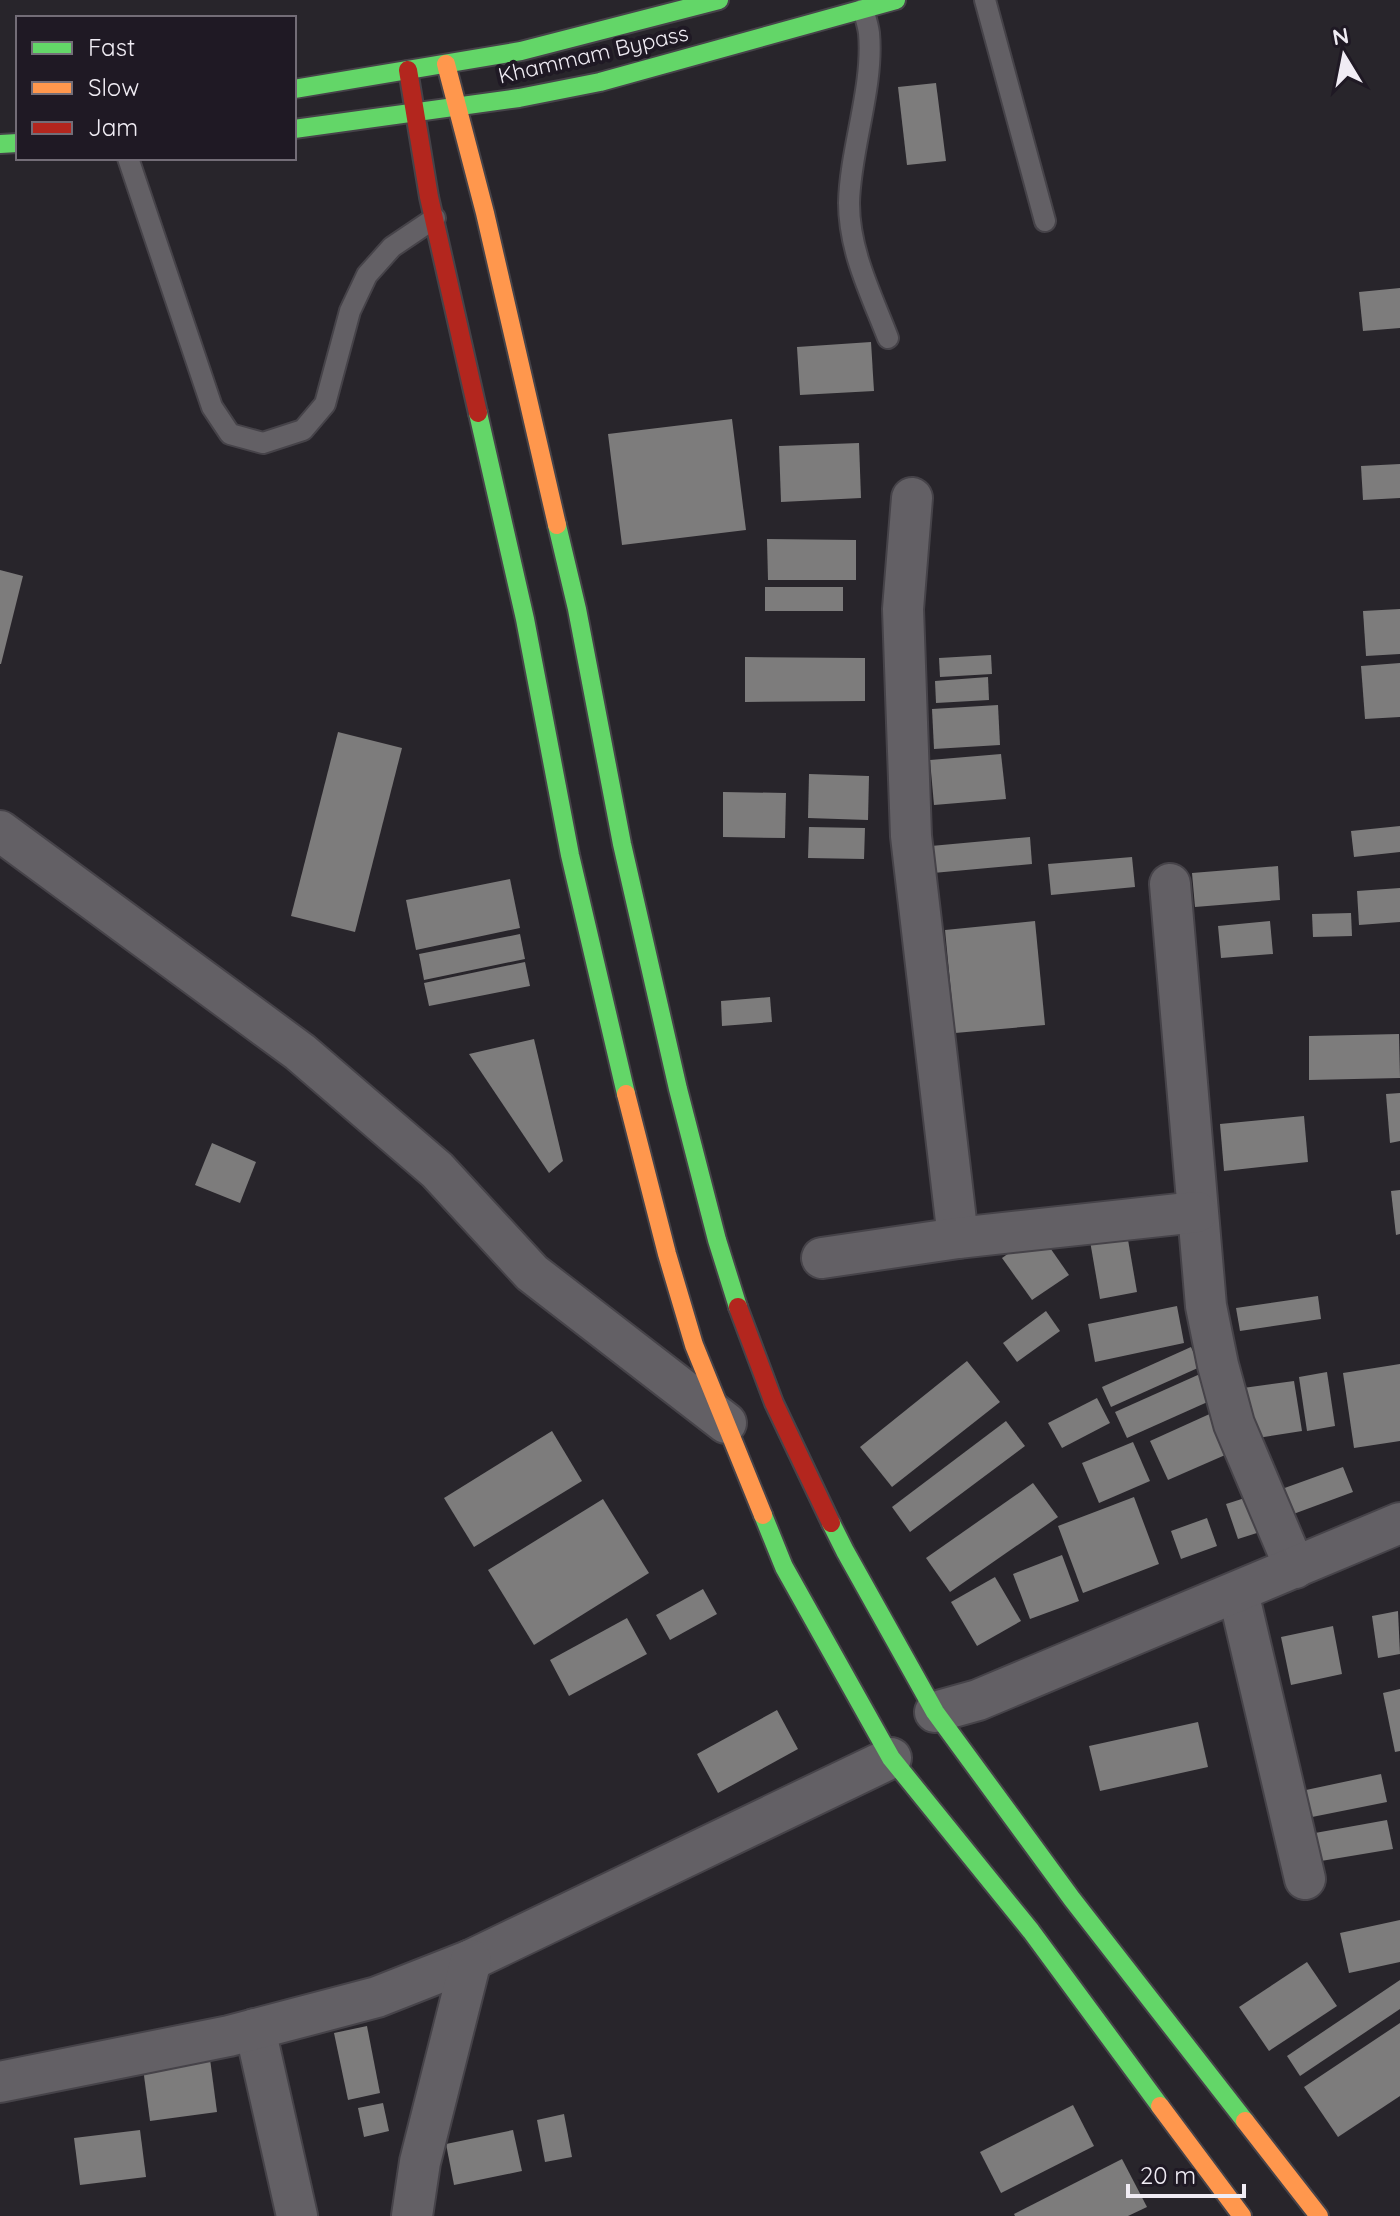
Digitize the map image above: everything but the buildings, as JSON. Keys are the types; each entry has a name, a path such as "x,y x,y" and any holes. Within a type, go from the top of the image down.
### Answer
{"highway":[{"name":"Khammam Bypass","path":"408,70 521,51 719,0"},
{"name":"Khammam Bypass","path":"296,129 519,98 600,82 896,0"},
{"path":"446,64 488,228 577,609 622,844 678,1089 717,1240 744,1327 774,1403 845,1551 935,1712 1072,1899 1319,2216"},
{"path":"296,89 408,70 429,197 525,619 570,855 628,1101 694,1345 784,1567 891,1758 1031,1931 1242,2216"}],"street":[{"path":"912,498 903,609 911,836 958,1238"},
{"path":"5,844 300,1052 437,1170 532,1273 726,1423"},
{"path":"1170,884 1206,1306 1234,1424 1295,1568"},
{"path":"822,1258 958,1238 1197,1212"},
{"path":"935,1712 978,1700 1400,1523"},
{"path":"1238,1592 1305,1879"},
{"path":"0,2082 255,2029 377,1997 471,1960 891,1758"},
{"path":"412,2216 420,2162 471,1960"},
{"path":"255,2029 297,2216"}],"lane":[{"path":"985,0 1045,221"},
{"path":"863,9 869,32 867,74 849,200 850,229 856,258 888,338"},
{"path":"129,160 212,407 230,434 263,443 303,430 325,404 350,311 367,275 392,247 435,218"}],"traffic: fast":[{"path":"296,89 521,51 719,0"},
{"path":"296,129 519,98 600,82 896,0"},
{"path":"0,144 16,143"},
{"path":"478,413 525,619 570,855 626,1094"},
{"path":"557,525 577,609 622,844 678,1089 717,1240 738,1307"},
{"path":"763,1515 784,1567 891,1758 1031,1931 1160,2106"},
{"path":"831,1523 935,1712 1072,1899 1245,2121"}],"traffic: slow":[{"path":"446,64 485,213 557,525"},
{"path":"626,1094 694,1345 763,1515"},
{"path":"1160,2106 1242,2216"},
{"path":"1245,2121 1319,2216"}],"traffic: jam":[{"path":"408,70 429,197 478,413"},
{"path":"738,1307 774,1403 831,1523"}]}
